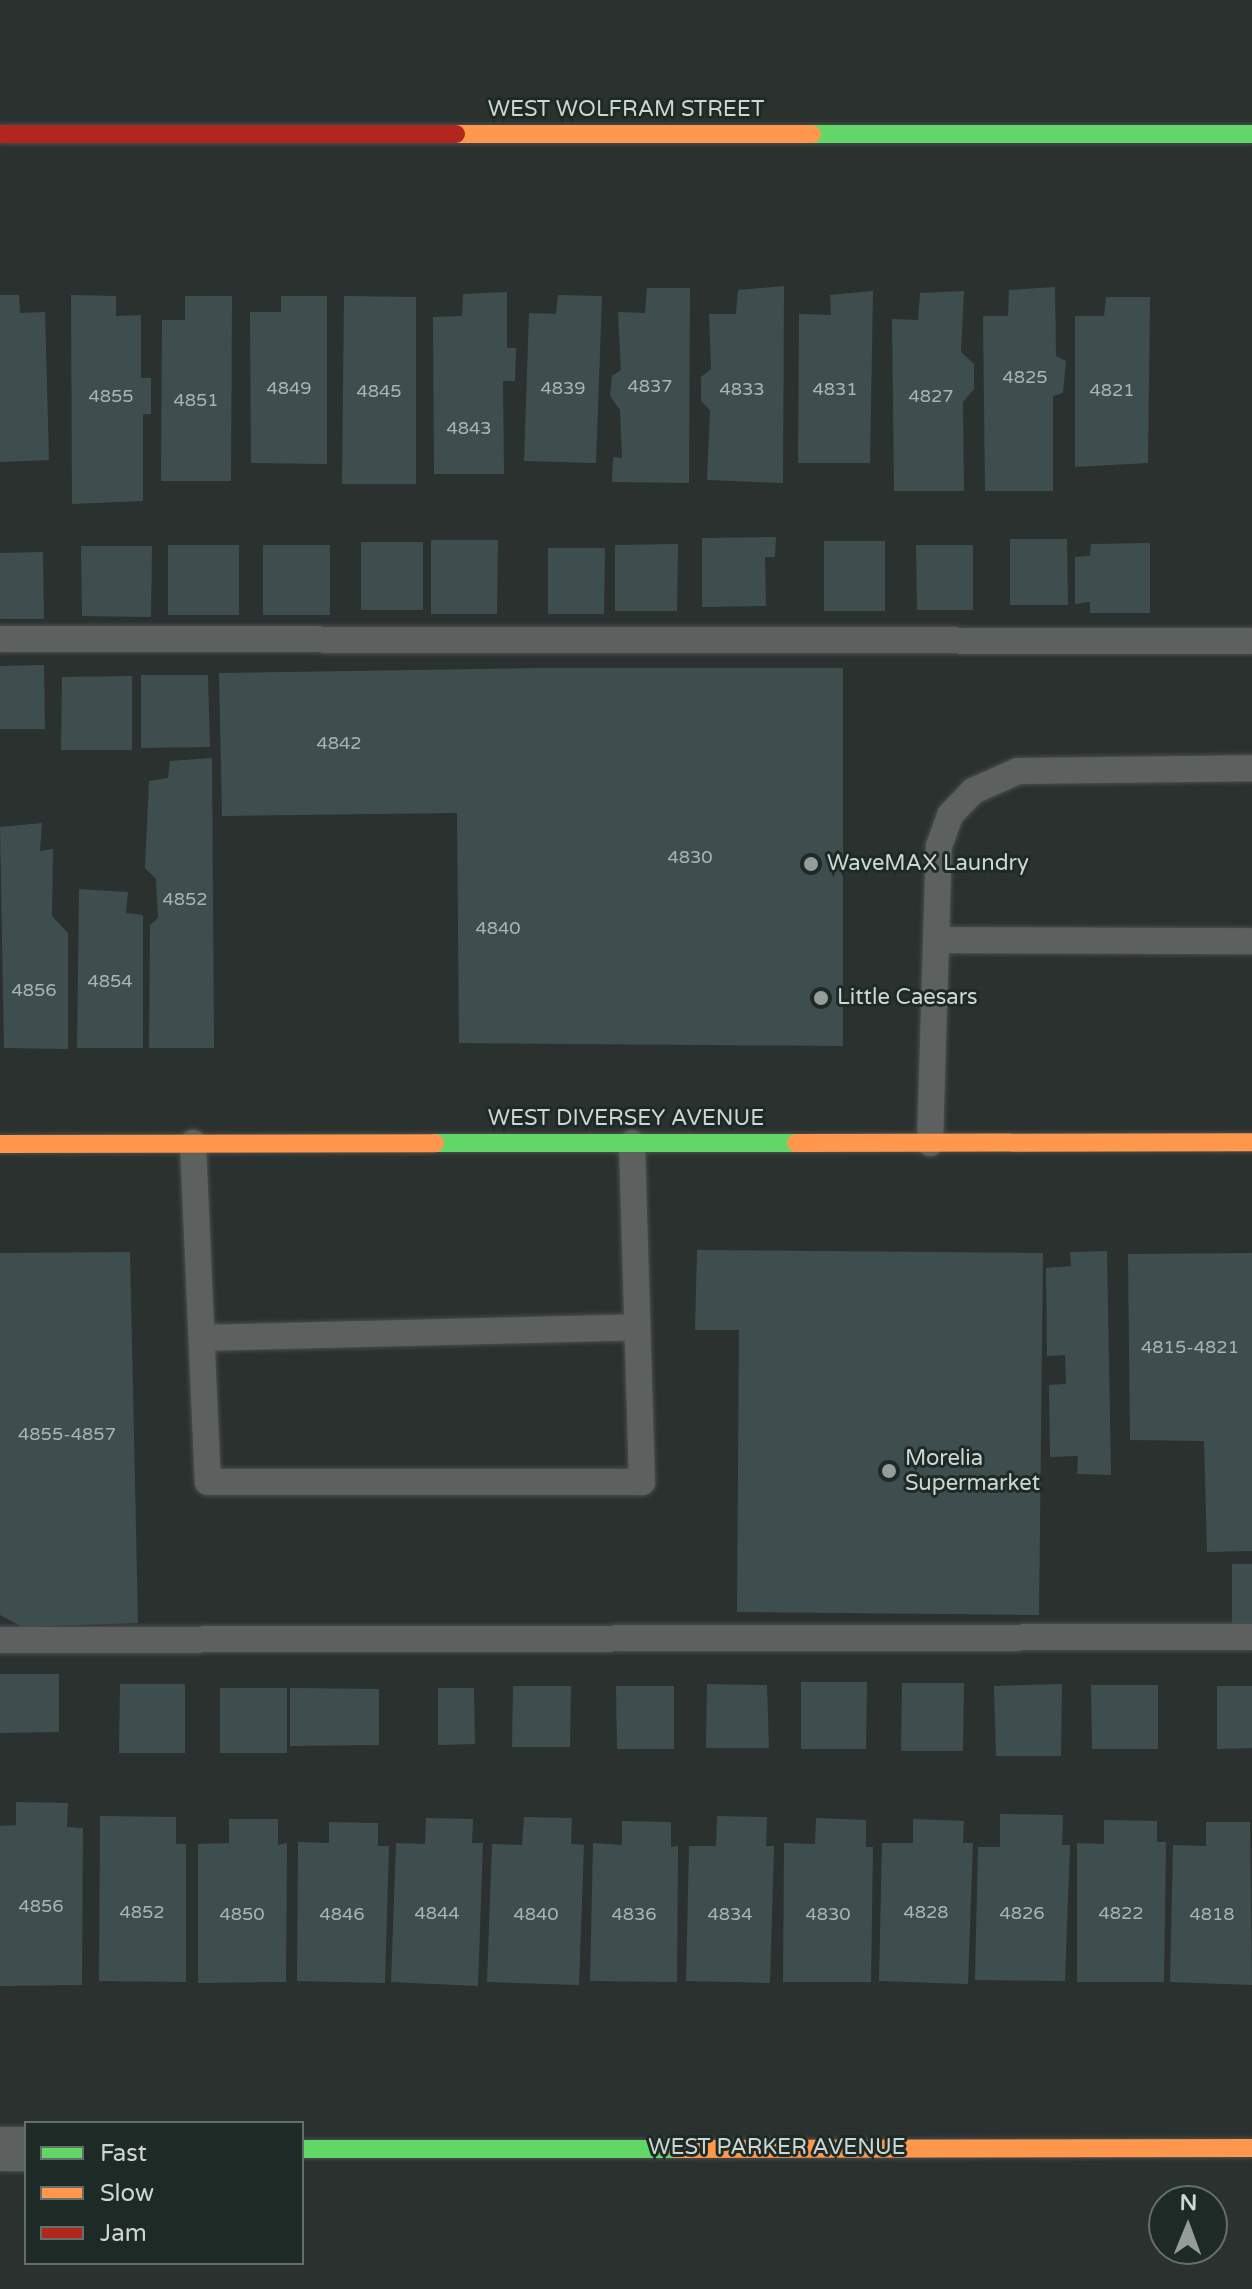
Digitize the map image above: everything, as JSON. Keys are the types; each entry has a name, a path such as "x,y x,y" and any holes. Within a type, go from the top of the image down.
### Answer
{"street":[{"name":"WEST WOLFRAM STREET","path":"0,134 1252,134"},
{"name":"WEST DIVERSEY AVENUE","path":"0,1144 1252,1142"},
{"name":"WEST PARKER AVENUE","path":"304,2149 1252,2148"},
{"path":"0,2149 24,2149"}],"lane":[{"path":"0,639 1252,641"},
{"path":"930,1143 939,846 950,815 973,791 1018,771 1252,768"},
{"path":"936,940 1252,941"},
{"path":"193,1143 208,1482 642,1482 632,1143"},
{"path":"202,1338 637,1327"},
{"path":"0,1640 1252,1637"}],"building":[{"path":"784,286 783,483 707,480 710,410 701,401 701,377 711,369 709,314 736,314 738,290"},
{"path":"1055,287 1056,356 1066,361 1063,393 1053,396 1053,491 985,491 983,316 1008,316 1009,290"},
{"path":"647,288 690,288 689,483 612,482 613,457 622,458 620,410 610,396 612,376 621,370 618,312 645,313"},
{"path":"873,291 870,463 798,463 799,314 831,315 830,295"},
{"path":"964,291 961,352 974,364 974,389 963,402 964,491 894,491 892,319 918,320 920,293"},
{"path":"507,292 507,348 516,348 515,381 503,381 504,474 434,474 433,317 462,316 463,294"},
{"path":"0,295 19,295 20,313 45,312 49,460 0,462"},
{"path":"71,295 116,296 116,316 141,315 141,378 151,378 151,414 143,414 143,501 72,504"},
{"path":"558,295 602,296 596,463 524,461 529,313 556,314"},
{"path":"185,296 232,296 231,481 161,481 162,320 185,320"},
{"path":"281,296 327,296 327,464 251,463 250,312 281,312"},
{"path":"344,296 416,297 416,484 342,484"},
{"path":"1106,297 1150,297 1148,463 1075,467 1075,316 1104,316"},
{"path":"776,537 775,557 765,557 766,606 702,607 702,538"},
{"path":"1010,539 1067,539 1068,605 1010,605"},
{"path":"431,540 498,540 497,614 431,614"},
{"path":"824,541 885,541 885,611 824,611"},
{"path":"361,542 423,542 423,610 361,610"},
{"path":"1150,543 1150,613 1090,613 1090,602 1075,604 1075,557 1090,556 1091,544"},
{"path":"678,544 677,611 615,611 615,545"},
{"path":"168,545 239,545 239,615 168,615"},
{"path":"263,545 330,545 330,615 263,615"},
{"path":"916,545 973,545 973,610 917,610"},
{"path":"81,546 152,546 151,617 82,616"},
{"path":"548,548 605,548 604,614 548,614"},
{"path":"43,552 44,619 0,619 0,553"},
{"path":"44,665 45,729 0,729 0,666"},
{"path":"537,668 843,668 843,1046 459,1043 457,813 222,816 219,673"},
{"path":"141,675 208,675 210,747 141,748"},
{"path":"132,676 132,750 61,750 62,677"},
{"path":"212,758 214,1048 149,1048 150,925 158,918 156,879 145,868 149,781 168,778 170,761"},
{"path":"42,823 40,851 53,849 52,916 68,933 68,1049 4,1048 0,827"},
{"path":"79,889 128,892 126,913 143,915 143,1048 77,1048"},
{"name":"Morelia Supermarket","path":"697,1250 1043,1253 1039,1615 737,1612 739,1330 695,1330"},
{"path":"1107,1251 1111,1475 1077,1474 1078,1456 1050,1457 1049,1385 1066,1384 1065,1355 1047,1356 1046,1268 1071,1266 1070,1252"},
{"path":"130,1252 138,1623 22,1627 0,1615 0,1253"},
{"path":"1252,1253 1252,1551 1207,1552 1204,1441 1130,1440 1128,1254"},
{"path":"1232,1564 1252,1564 1252,1624 1232,1624"},
{"path":"0,1674 59,1674 59,1732 0,1733"},
{"path":"801,1682 867,1682 866,1749 801,1749"},
{"path":"902,1683 964,1683 963,1751 901,1751"},
{"path":"120,1684 185,1684 185,1753 119,1753"},
{"path":"707,1684 767,1685 769,1748 706,1748"},
{"path":"1062,1684 1061,1756 996,1756 994,1686"},
{"path":"1091,1685 1158,1685 1158,1749 1092,1749"},
{"path":"513,1686 571,1686 570,1747 512,1747"},
{"path":"616,1686 674,1686 674,1749 617,1749"},
{"path":"1217,1686 1252,1686 1252,1748 1217,1749"},
{"path":"220,1688 287,1688 287,1753 220,1753"},
{"path":"290,1688 379,1689 379,1745 290,1746"},
{"path":"438,1688 474,1688 475,1744 438,1745"},
{"path":"16,1802 68,1803 67,1827 83,1828 82,1985 0,1986 0,1826 16,1825"},
{"path":"1000,1814 1063,1815 1062,1845 1070,1845 1065,1981 975,1980 978,1847 1000,1847"},
{"path":"100,1816 176,1817 176,1844 186,1844 186,1982 99,1981"},
{"path":"717,1816 767,1817 766,1846 774,1846 770,1983 686,1981 689,1846 716,1846"},
{"path":"524,1817 572,1818 571,1844 584,1845 579,1985 487,1982 492,1844 522,1845"},
{"path":"426,1818 473,1819 472,1843 483,1843 478,1986 391,1982 396,1843 425,1844"},
{"path":"816,1818 866,1820 866,1847 873,1847 871,1982 783,1982 784,1843 815,1844"},
{"path":"229,1819 278,1819 278,1845 287,1843 286,1982 198,1983 198,1844 229,1843"},
{"path":"913,1819 964,1821 963,1843 973,1843 968,1984 879,1981 882,1843 913,1843"},
{"path":"1104,1820 1157,1821 1157,1842 1166,1842 1164,1982 1077,1982 1077,1843 1104,1844"},
{"path":"622,1821 671,1822 671,1847 678,1846 677,1982 590,1981 593,1843 622,1845"},
{"path":"329,1822 378,1823 378,1846 389,1846 385,1983 297,1981 298,1842 329,1843"},
{"path":"1206,1822 1250,1822 1252,1985 1170,1982 1173,1845 1206,1846"}],"traffic: fast":[{"path":"812,134 1252,134"},
{"path":"435,1143 796,1143"},
{"path":"304,2149 676,2149"}],"traffic: slow":[{"path":"456,134 812,134"},
{"path":"796,1143 1252,1142"},
{"path":"0,1144 435,1143"},
{"path":"676,2149 1252,2148"}],"traffic: jam":[{"path":"0,134 456,134"}],"place":[{"name":"WaveMAX Laundry","path":"811,864"},
{"name":"Little Caesars","path":"821,998"},
{"name":"Morelia Supermarket","path":"889,1471"}]}
